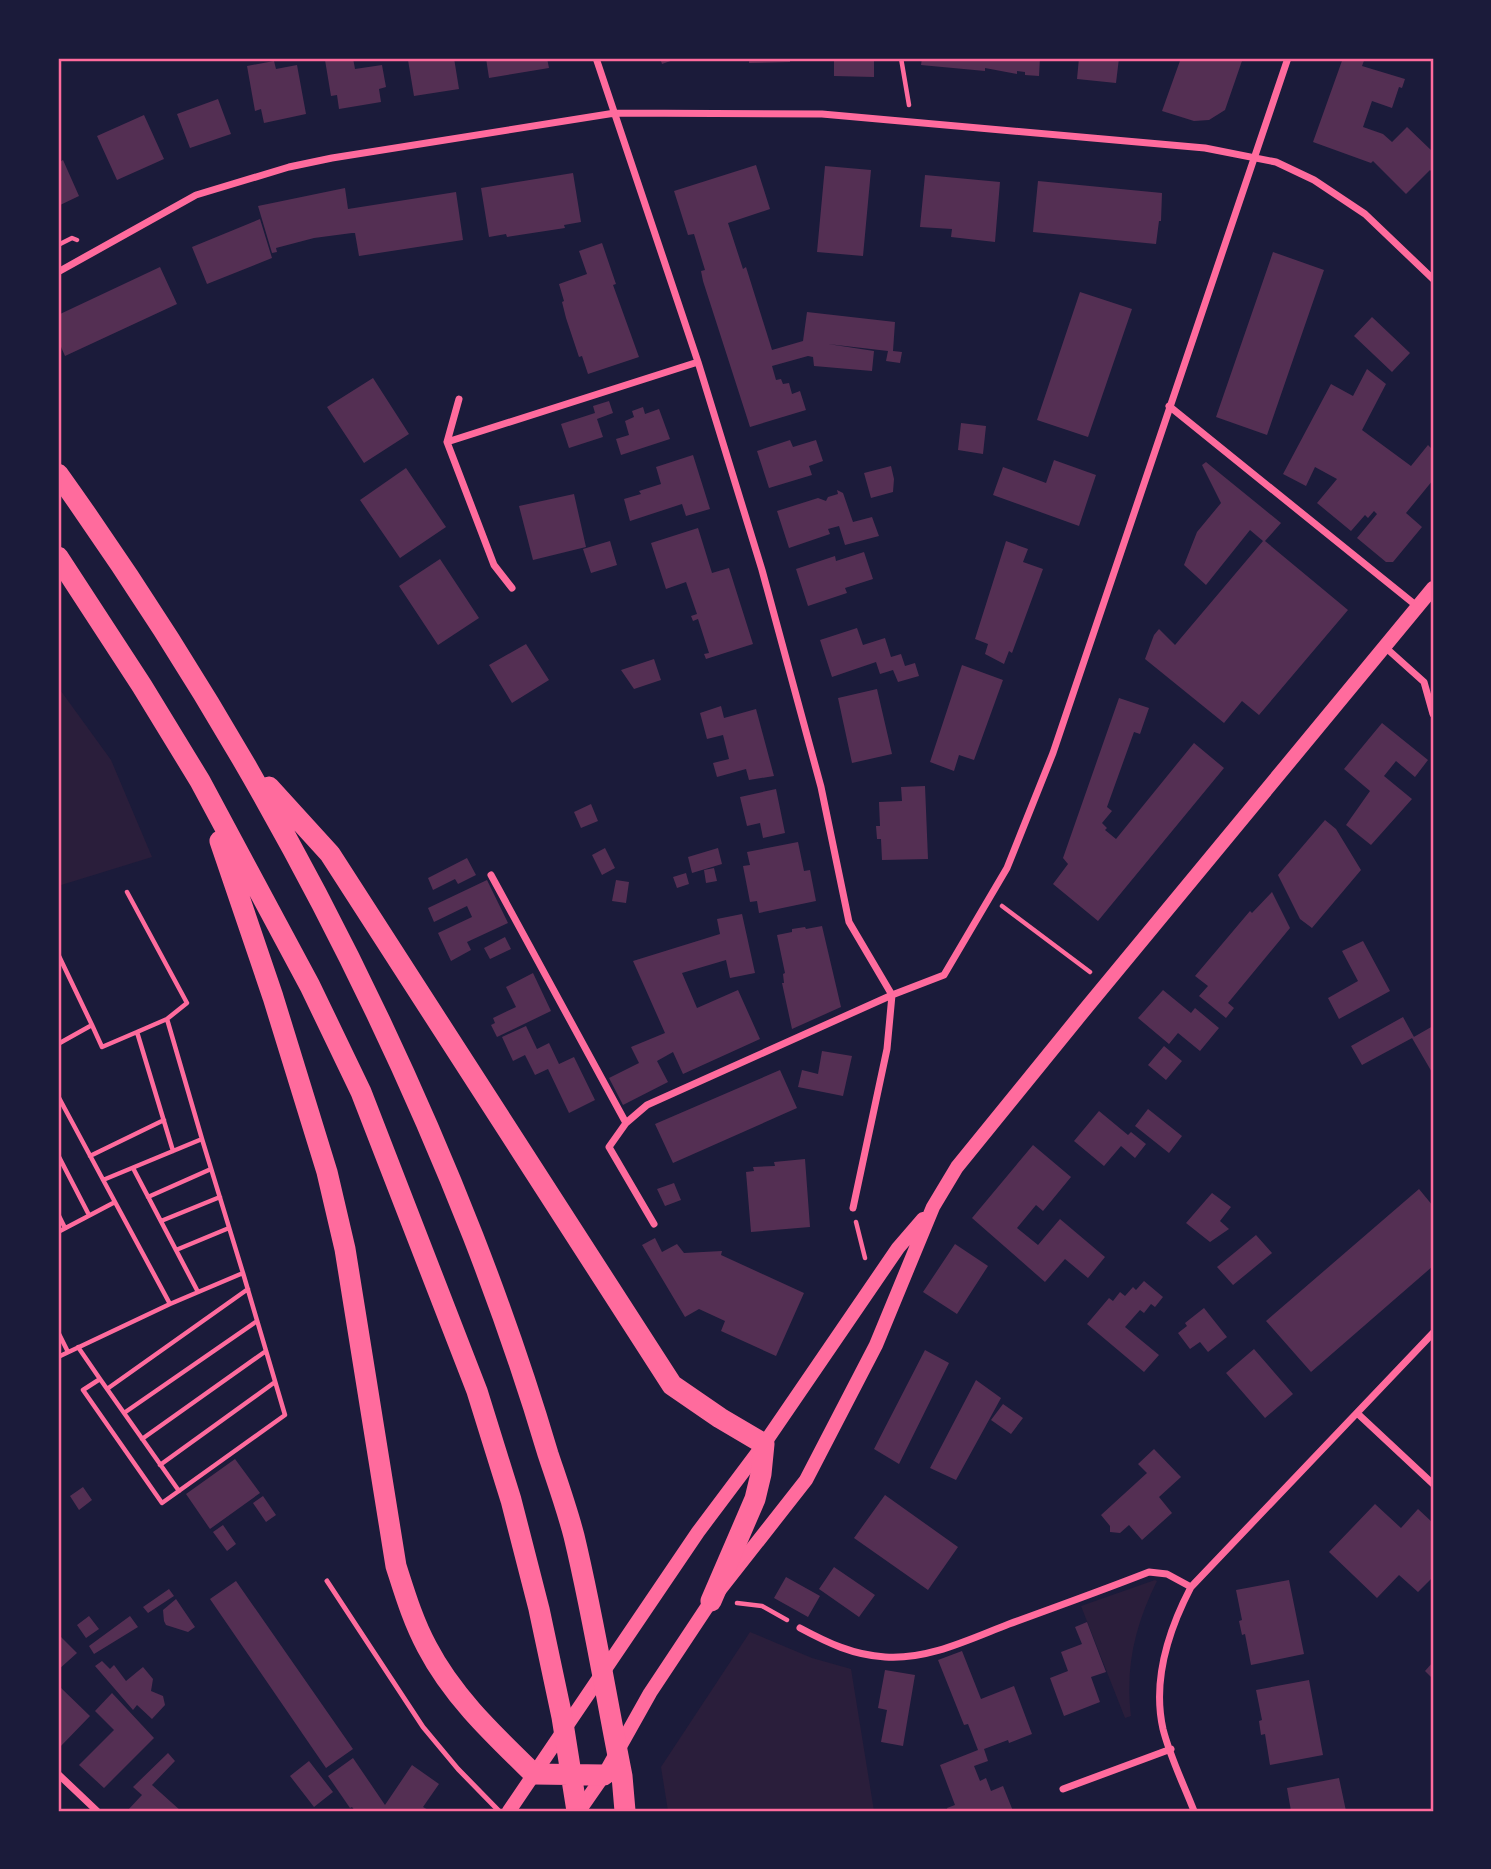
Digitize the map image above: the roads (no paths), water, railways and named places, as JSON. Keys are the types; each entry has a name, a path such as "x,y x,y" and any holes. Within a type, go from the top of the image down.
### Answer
{"highway":[{"path":"58,474 151,610 241,757 307,873 407,1075 499,1302 573,1535 622,1776 625,1811"},
{"path":"58,556 200,781 310,986 361,1092 477,1391 511,1500 562,1717 578,1811"},
{"path":"241,757 330,854 672,1385 719,1418 764,1444 755,1499 711,1601"},
{"path":"200,781 281,1021 327,1172 345,1249 394,1555 410,1611 427,1648 457,1695 534,1774 604,1775"}],"main road":[{"path":"578,1811 604,1775 650,1693 711,1601 806,1480 876,1345 933,1207 957,1167 1433,588"},
{"path":"509,1811 698,1532 764,1444 898,1248 933,1207"}],"street":[{"path":"596,58 698,362 762,570 821,788 849,922 892,995 887,1049 853,1208"},
{"path":"654,1224 609,1147 626,1122 647,1105 892,995 944,975 1007,868 1053,753 1288,58"},
{"path":"58,272 196,195 243,180 332,158 615,113 822,114 1205,148 1254,156 1295,169 1332,191 1365,214 1433,279"},
{"path":"447,442 698,362"},
{"path":"459,399 447,442 494,565 512,588"},
{"path":"1170,406 1418,607"},
{"path":"1385,647 1424,682 1433,714"},
{"path":"491,876 626,1122"},
{"path":"1194,1811 1164,1730 1160,1706 1165,1649 1175,1618 1191,1587 1433,1333"},
{"path":"1357,1413 1433,1484"},
{"path":"800,1628 833,1646 851,1652 871,1656 906,1657 946,1647 1149,1572 1167,1574 1191,1587"},
{"path":"1063,1789 1171,1749"},
{"path":"58,1774 97,1811"}],"lane":[{"path":"327,1581 423,1727 458,1769 499,1811"}]}
